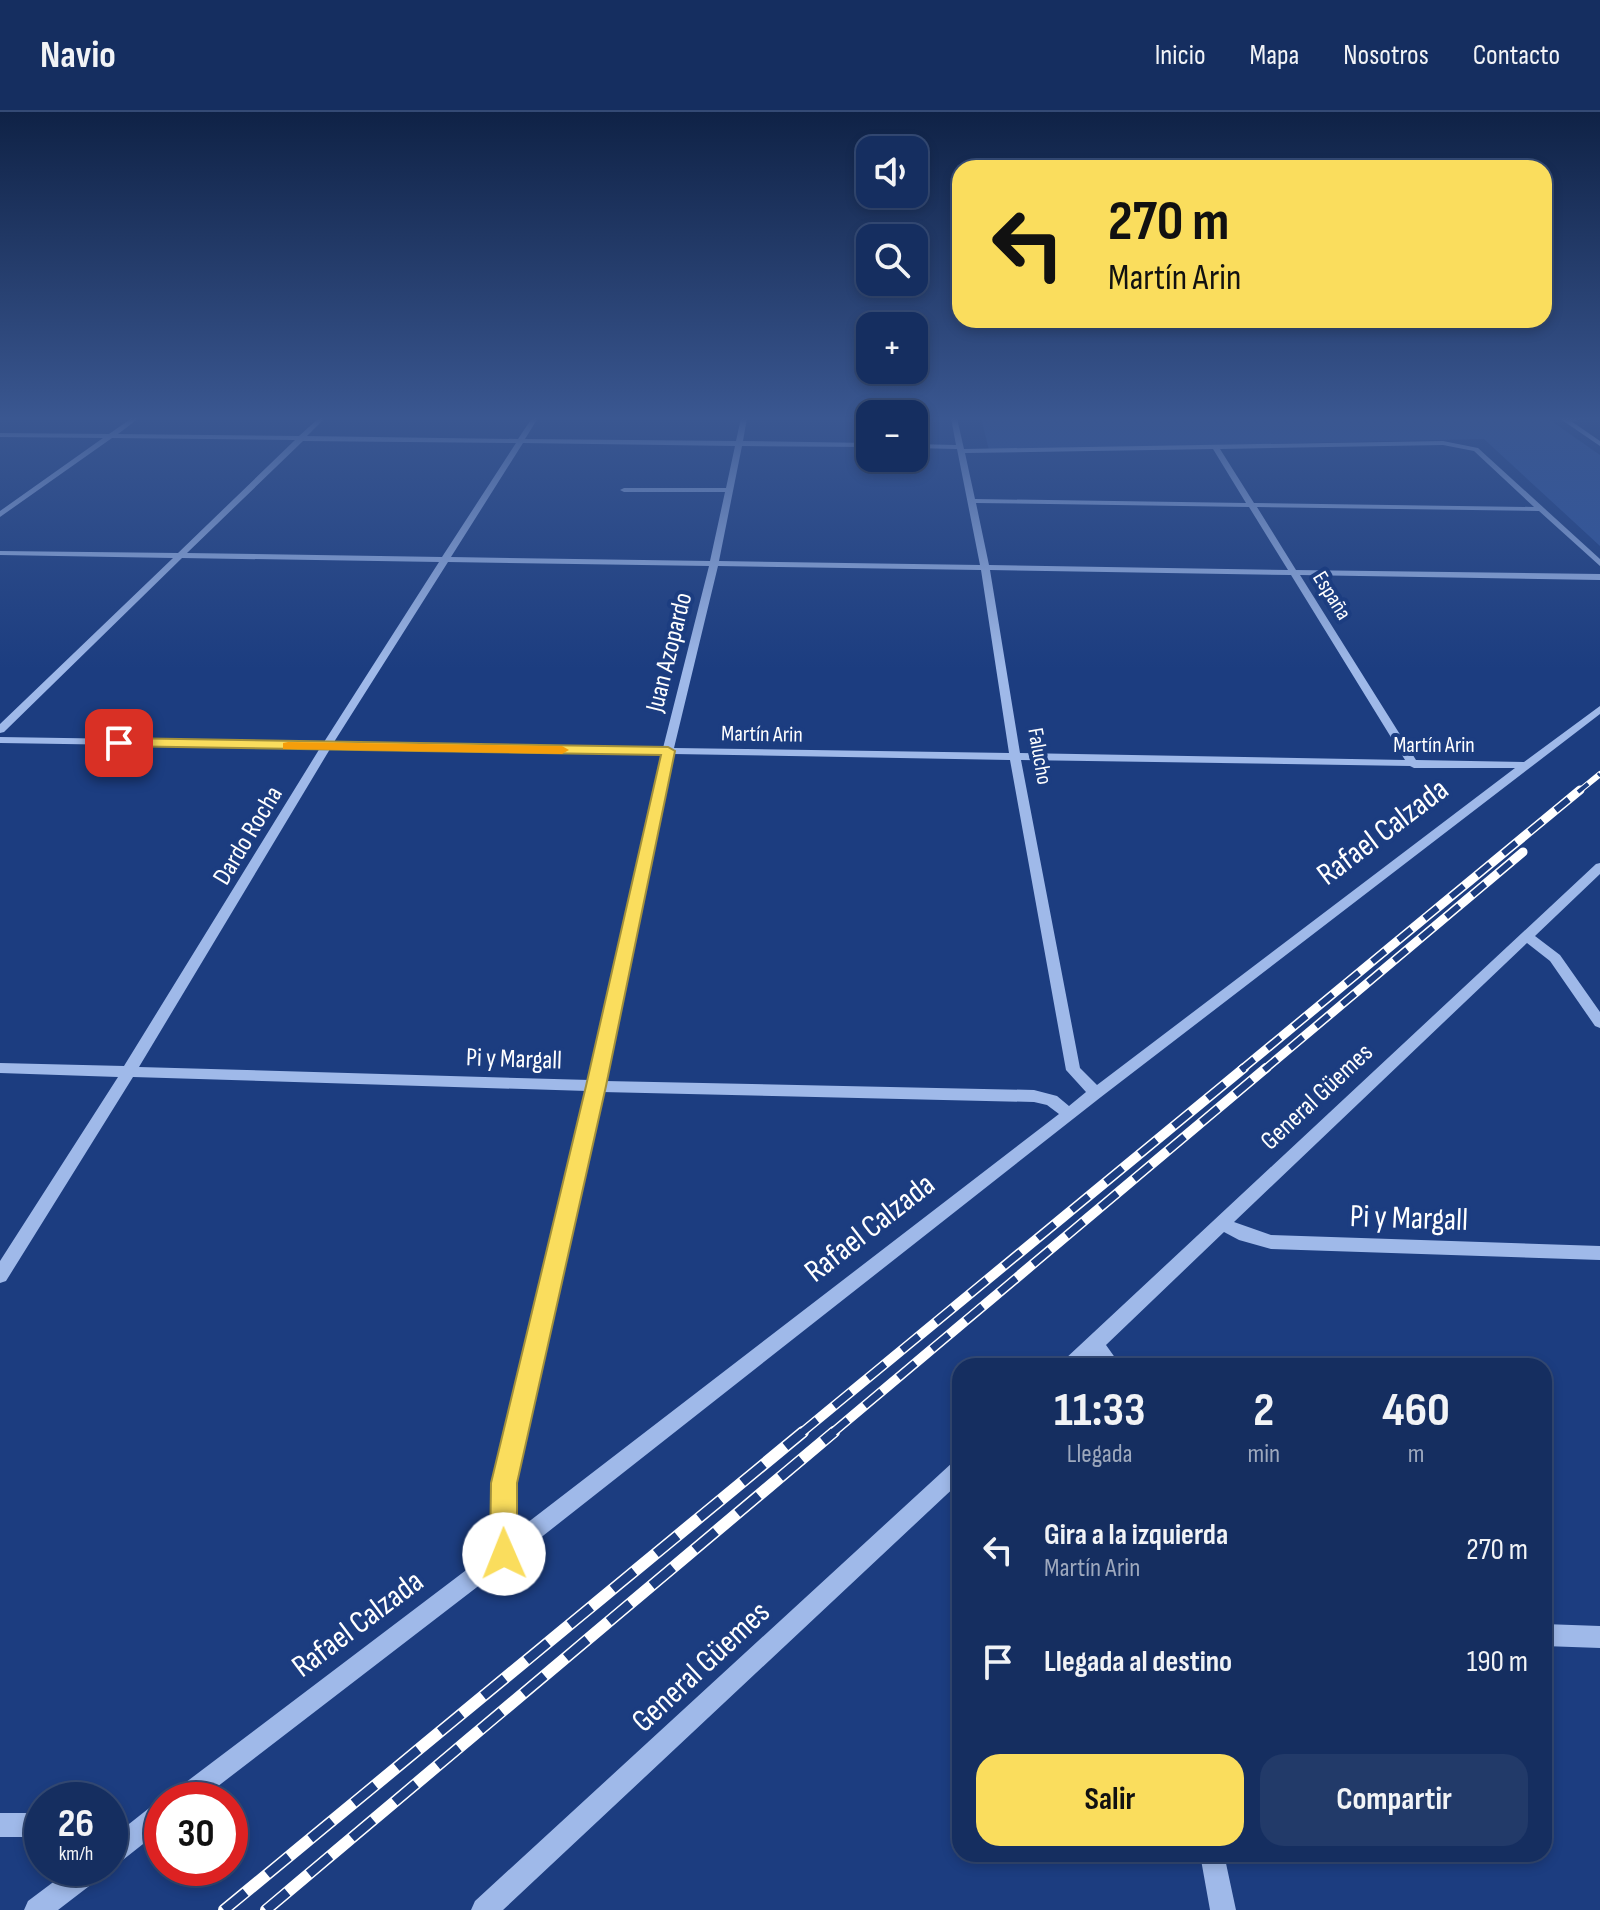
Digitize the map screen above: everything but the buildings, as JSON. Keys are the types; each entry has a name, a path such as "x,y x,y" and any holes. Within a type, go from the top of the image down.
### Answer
{"street":[{"path":"0,515 18,502"},
{"path":"0,730 235,502"},
{"name":"Dardo Rocha","path":"0,1276 326,747 483,502"},
{"name":"Juan Azopardo","path":"504,1554 504,1483 727,502"},
{"name":"Falucho","path":"970,502 985,567 1015,759 1073,1070 1096,1093"},
{"path":"1054,502 1540,509"},
{"path":"1532,502 1600,563"},
{"name":"España","path":"1249,504 1414,765"},
{"path":"0,553 1600,577"},
{"name":"Rafael Calzada","path":"205,1782 504,1554 1096,1093 1600,709"},
{"name":"Martín Arin","path":"0,740 1523,765"},
{"name":"General Güemes","path":"1079,1358 1600,867"},
{"path":"1526,936 1555,958 1598,1018"},
{"name":"Pi y Margall","path":"0,1068 1034,1096 1052,1100 1069,1114"},
{"name":"Pi y Margall","path":"1220,1223 1245,1235 1271,1242 1600,1253"},
{"path":"1094,1344 1105,1358"},
{"name":"General Güemes","path":"484,1910 952,1476"},
{"path":"1552,1635 1600,1637"},
{"path":"0,1825 24,1825"},
{"path":"1214,1862 1223,1910"},
{"path":"37,1910 68,1886"}],"shaded area":[{"path":"1552,502 1600,502 1600,546"}],"railway":[{"path":"1578,792 1600,774"},
{"path":"1241,1070 1580,790"},
{"path":"1264,1070 1523,852"},
{"path":"800,1434 1244,1068"},
{"path":"831,1434 1266,1068"},
{"path":"224,1910 803,1432"},
{"path":"266,1910 834,1432"}],"slow traffic":[{"path":"288,746 562,750"}],"route":[{"path":"119,743 668,751 596,1086 504,1483 504,1554"}]}
